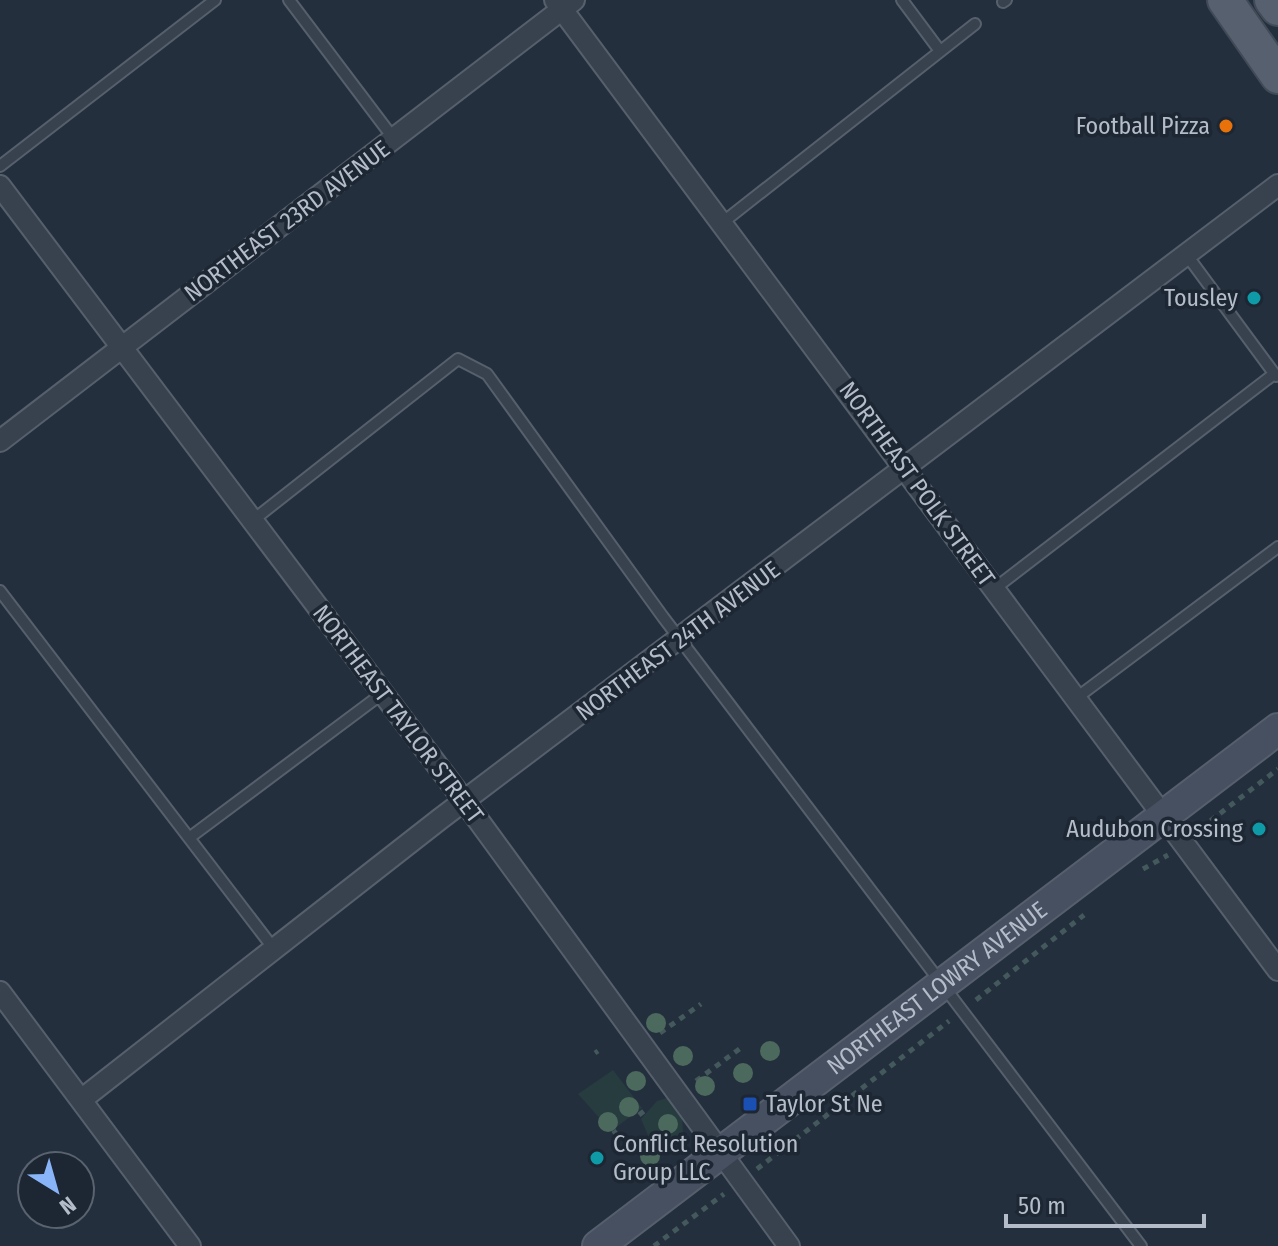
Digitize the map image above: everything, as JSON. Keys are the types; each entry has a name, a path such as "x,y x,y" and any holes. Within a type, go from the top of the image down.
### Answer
{"main road":[{"path":"1225,0 1278,76"},
{"path":"1272,0 1278,8"},
{"name":"NORTHEAST LOWRY AVENUE","path":"598,1246 1278,729"}],"street":[{"name":"NORTHEAST 23RD AVENUE","path":"0,441 395,139 564,3"},
{"name":"NORTHEAST POLK STREET","path":"564,3 722,223 1278,970"},
{"name":"NORTHEAST 24TH AVENUE","path":"81,1100 465,802 907,468 1184,253 1278,185"},
{"name":"NORTHEAST TAYLOR STREET","path":"0,186 120,349 465,802 789,1246"},
{"path":"0,992 190,1246"}],"lane":[{"path":"0,166 215,0"},
{"path":"289,0 395,139"},
{"path":"902,0 940,51"},
{"path":"722,223 975,24"},
{"path":"994,589 1276,376 1184,253"},
{"path":"252,521 458,359 487,374 680,639 1141,1246"},
{"path":"1075,699 1278,547"},
{"path":"0,591 274,949"},
{"path":"189,838 383,693"}],"path":[{"path":"1205,824 1278,769"},
{"path":"1133,877 1160,862"},
{"path":"654,1246 1097,905"},
{"path":"659,1034 701,1004"},
{"path":"695,1081 742,1047"}],"green space":[{"path":"613,1070 642,1108 611,1131 578,1094"},
{"path":"670,1097 682,1115 683,1133 665,1143 650,1140 641,1119 657,1101"}],"place":[{"name":"Football Pizza","path":"1226,126"},
{"name":"Tousley","path":"1254,298"},
{"name":"Audubon Crossing","path":"1259,829"},
{"name":"Taylor St Ne","path":"750,1104"},
{"name":"Conflict Resolution Group LLC","path":"597,1158"}]}
